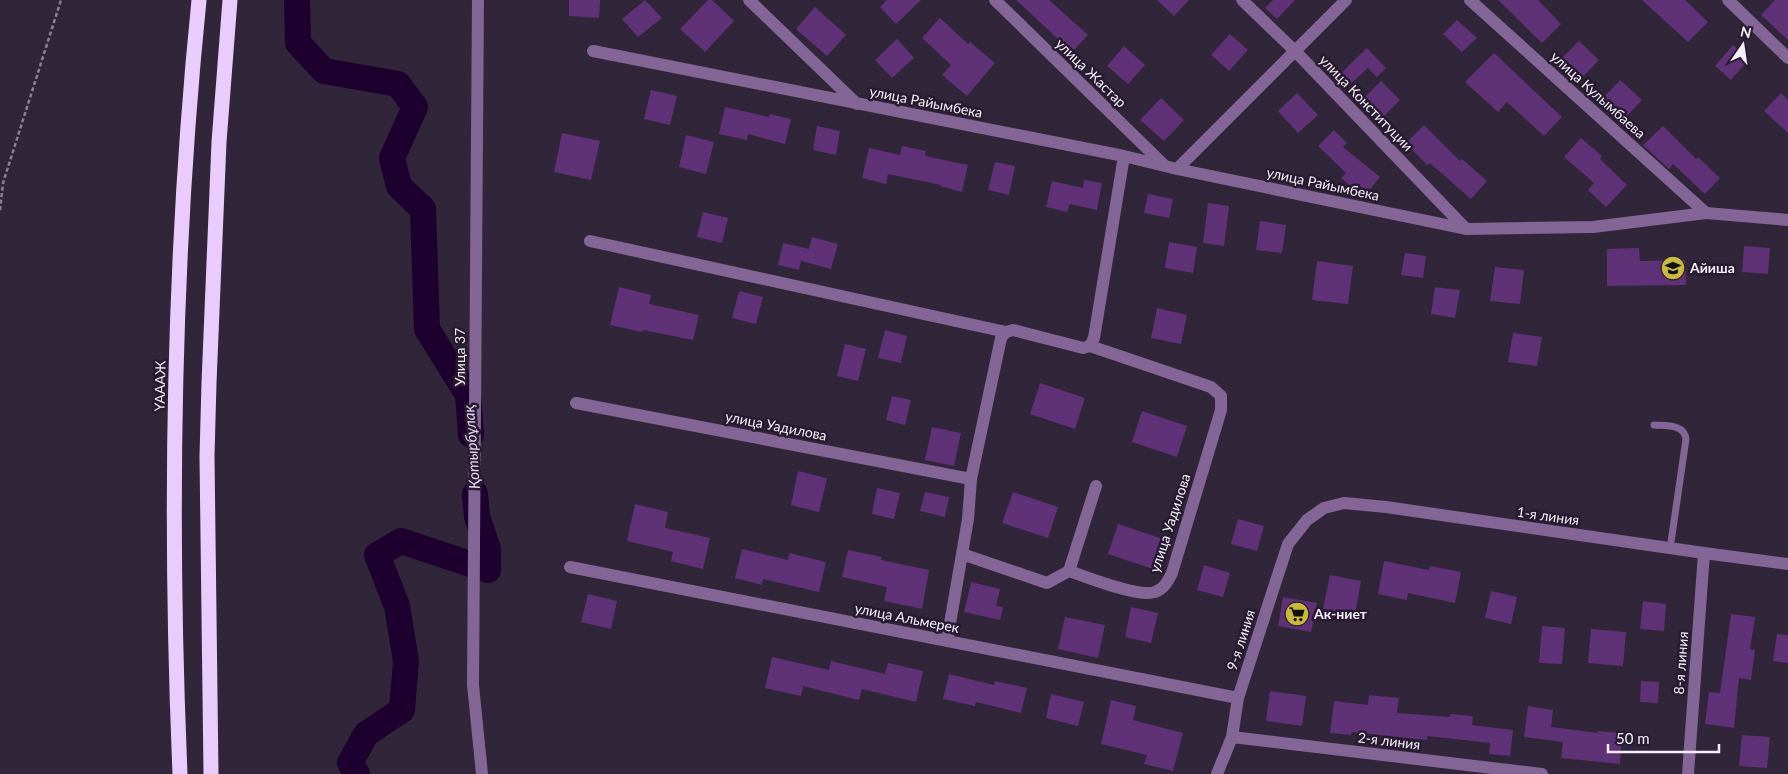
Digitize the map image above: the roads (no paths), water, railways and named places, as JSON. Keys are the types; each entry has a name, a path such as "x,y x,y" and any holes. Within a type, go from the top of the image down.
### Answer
{"highway":[{"name":"ҮАААЖ","path":"180,774 176,615 178,301 199,0"},
{"path":"211,774 207,466 208,392 219,142 230,0"}],"street":[{"name":"Улица 37","path":"478,0 473,685 482,774"},
{"name":"улица Райымбека","path":"749,0 857,104"},
{"name":"улица Жастар","path":"995,0 1171,168"},
{"name":"улица Конституции","path":"1242,0 1296,52 1466,229"},
{"path":"1171,168 1296,52 1346,0"},
{"name":"улица Кулымбаева","path":"1470,0 1706,213"},
{"path":"1728,0 1788,58"},
{"name":"улица Райымбека","path":"593,51 1124,156 1171,168 1466,229 1593,227 1706,213 1788,220"},
{"path":"590,241 1006,332 1020,331 1083,348 1090,346 1094,338 1124,156"},
{"path":"947,641 968,520 971,479 1001,338 1006,332"},
{"name":"улица Уадилова","path":"1069,572 1141,594 1155,592 1166,584 1172,573 1220,410 1221,396 1211,387 1090,346"},
{"name":"улица Уадилова","path":"576,403 971,479"},
{"path":"962,554 1047,583 1069,572 1096,486"},
{"name":"1-я линия","path":"1307,520 1324,508 1344,503 1386,507 1670,549 1788,564"},
{"name":"9-я линия","path":"1217,774 1232,737 1238,698 1288,544 1307,520"},
{"name":"8-я линия","path":"1688,774 1704,553"},
{"name":"улица Альмерек","path":"570,567 1238,698"},
{"name":"2-я линия","path":"1232,737 1542,774"}],"lane":[{"path":"1654,425 1680,428 1683,430 1686,438 1670,549"}],"waterway":[{"name":"Қотырбұлақ","path":"297,0 298,43 324,71 398,84 415,107 392,158 399,186 423,209 427,329 468,395 471,435"},
{"name":"Қотырбұлақ","path":"357,774 350,763 366,734 402,710 406,661 397,606 377,555 401,541 488,570 488,549 477,517 475,494"}],"place":[{"name":"Айиша","path":"1673,268"},
{"name":"Ак-ниет","path":"1297,614"}]}
